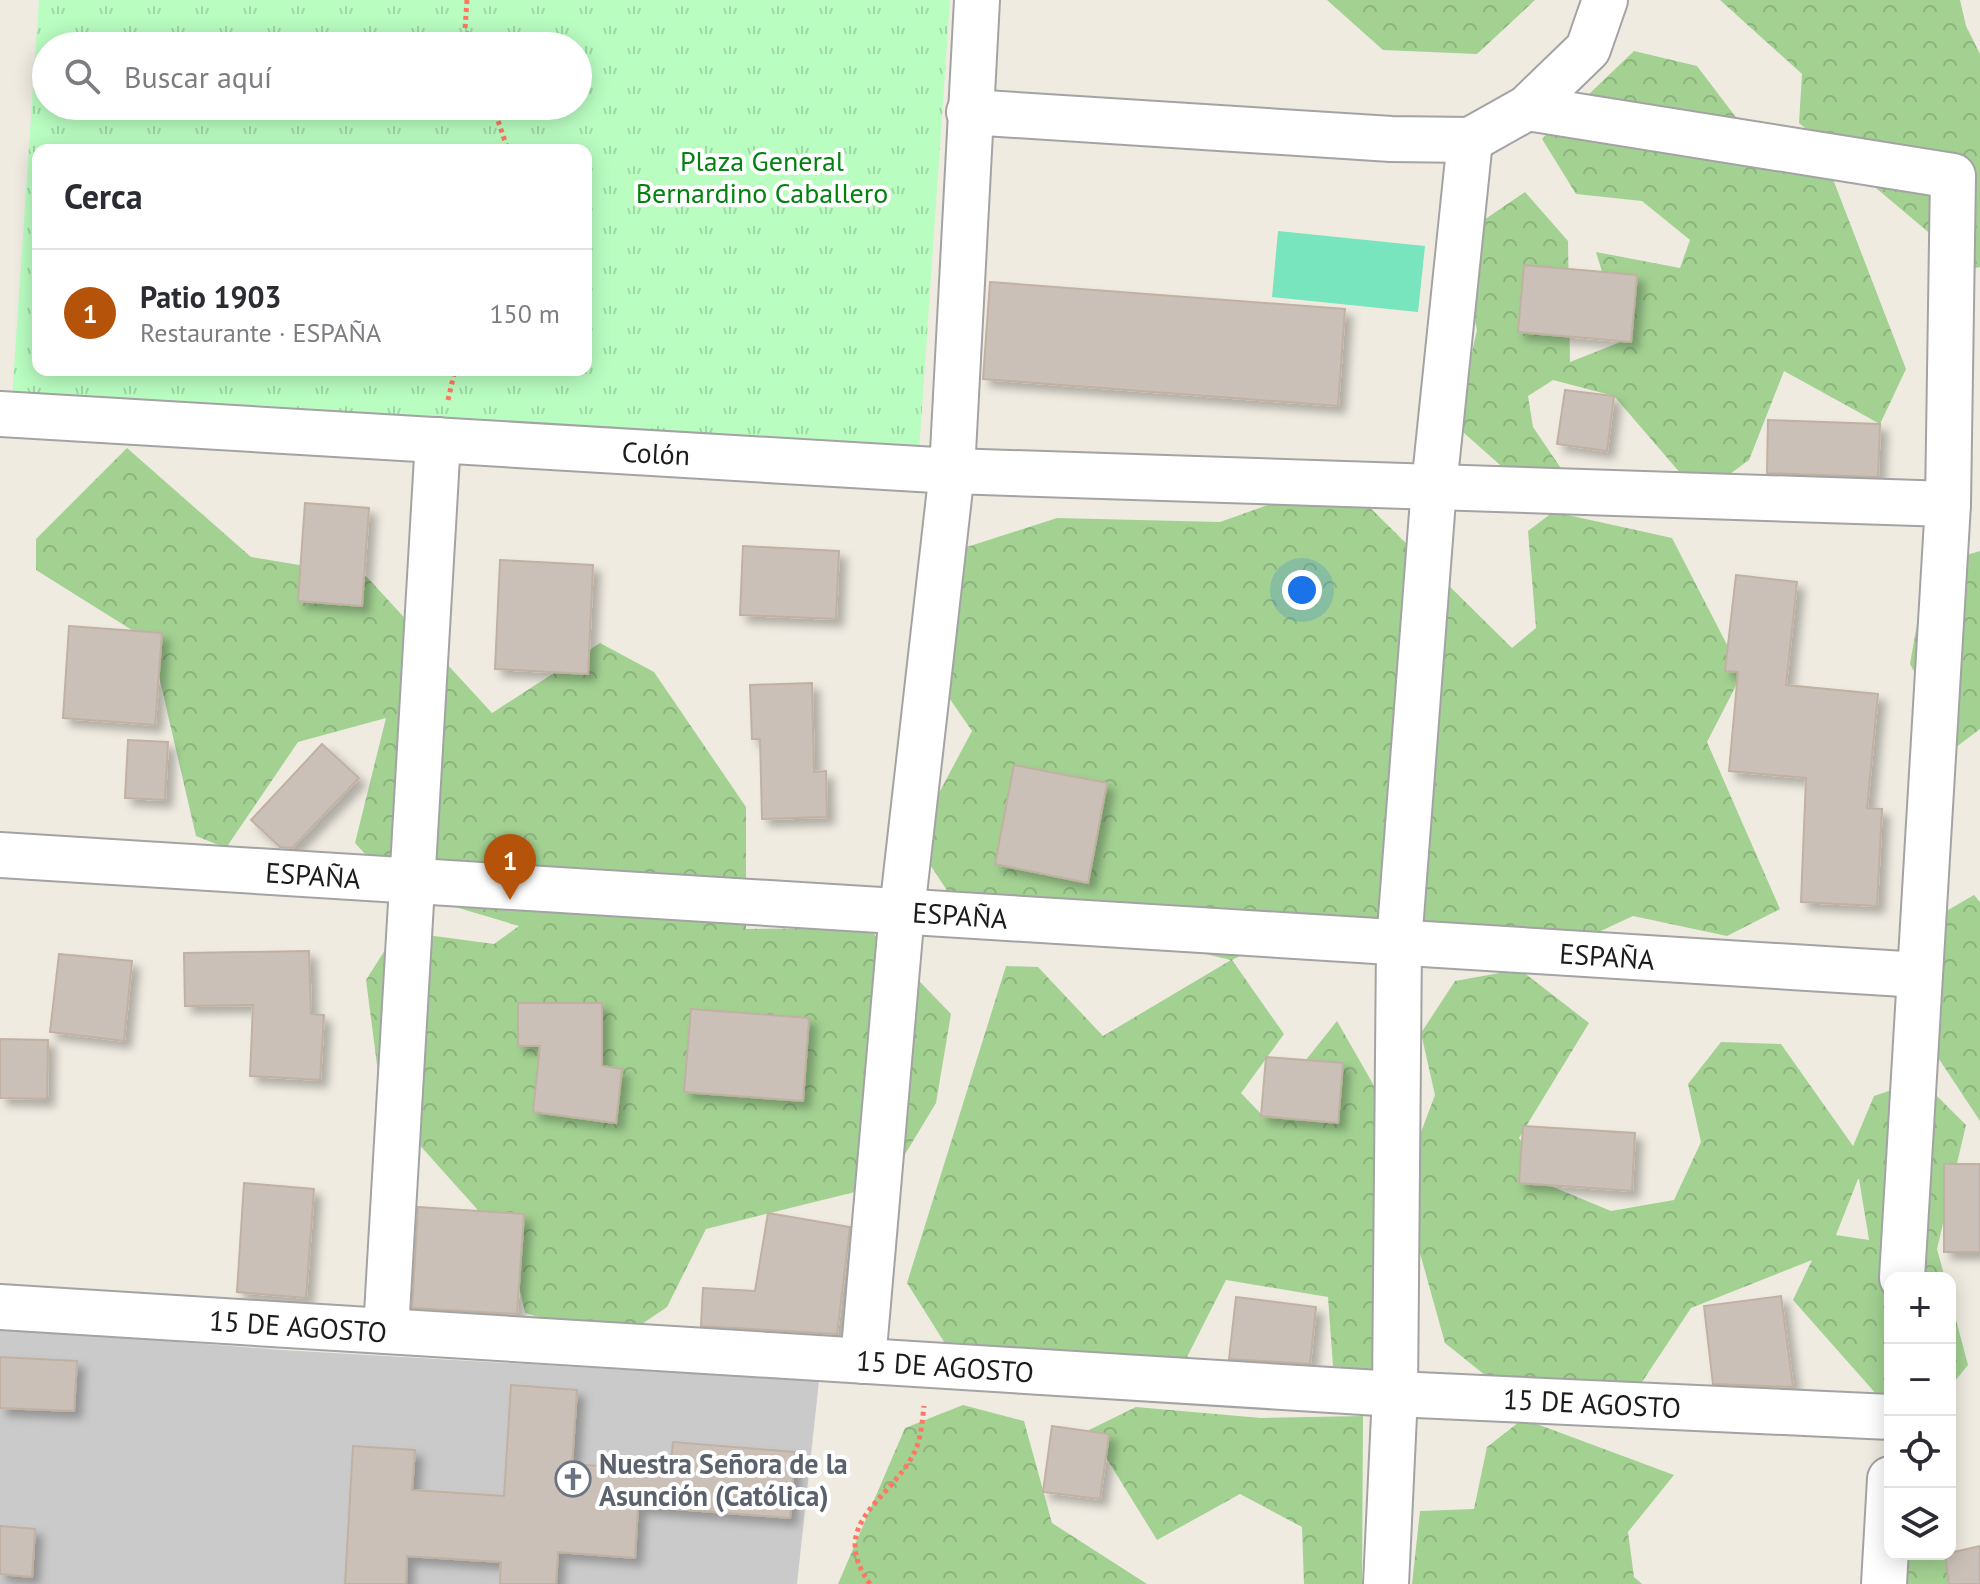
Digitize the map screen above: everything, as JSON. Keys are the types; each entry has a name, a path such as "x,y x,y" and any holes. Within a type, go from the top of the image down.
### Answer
{"street":[{"path":"863,1361 902,911 952,471 977,0"},
{"path":"969,112 1391,139 1470,140 1527,108 1588,49 1605,0"},
{"path":"1527,108 1953,176 1948,504 1902,1272"},
{"path":"1386,1584 1395,1394 1399,943 1434,487 1470,140"},
{"name":"Colón","path":"0,414 952,471 1948,504"},
{"path":"386,1331 438,440"},
{"name":"ESPAÑA","path":"0,855 1920,975"},
{"name":"15 DE AGOSTO","path":"0,1307 1395,1394 1884,1417"},
{"path":"1884,1584 1889,1488"}],"path":[{"path":"466,32 467,0"},
{"path":"498,120 506,144"},
{"path":"870,1584 856,1555 855,1536 867,1511 901,1475 915,1453 924,1401"}],"shaded area":[{"path":"0,1328 282,1350 819,1381 797,1584 556,1584 558,1552 635,1557 641,1469 572,1464 577,1390 512,1385 504,1496 412,1490 414,1450 353,1446 345,1584 0,1584 0,1574 32,1576 35,1530 0,1526 0,1408 74,1411 77,1362 0,1357","holes":["673,1442 794,1452 790,1517 668,1508"]},
{"path":"407,1556 501,1562 500,1584 406,1584"}],"green space":[{"name":"Plaza General Bernardino Caballero","path":"39,0 950,0 918,466 12,398 32,103 32,120 592,120 592,32 37,32"},
{"path":"1327,0 1535,0 1477,54 1383,50"},
{"path":"1720,0 1960,0 1966,26 1980,54 1980,267 1972,269 1799,123 1802,74"},
{"path":"1634,51 1697,66 1754,141 1831,174 1906,369 1880,424 1784,371 1749,460 1700,496 1614,396 1553,380 1528,396 1533,427 1581,498 1554,512 1672,538 1742,674 1707,742 1780,909 1727,936 1633,916 1519,969 1589,1023 1519,1138 1553,1187 1611,1211 1674,1200 1701,1142 1688,1084 1721,1042 1781,1044 1853,1146 1874,1096 1921,1080 1966,1125 1937,1249 1943,1272 1884,1272 1884,1397 1878,1396 1793,1300 1812,1260 1691,1308 1640,1385 1521,1404 1445,1343 1401,1185 1435,1095 1421,1033 1455,981 1516,970 1286,932 1232,960 1284,1034 1241,1093 1262,1115 1337,1021 1377,1091 1376,1371 1333,1366 1328,1297 1226,1280 1186,1359 958,1364 907,1283 1006,966 1038,967 1103,1036 1231,960 950,895 914,840 972,731 918,653 939,556 1057,518 1220,522 1341,479 1512,648 1536,628 1528,531 1553,512 1455,425 1477,330 1456,239 1525,192 1568,241 1570,362 1623,341 1596,252 1680,268 1690,240 1642,201 1576,194 1542,139","holes":["1858,1179 1859,1179 1869,1240 1836,1235"]},
{"path":"1278,231 1425,246 1418,312 1272,297"},
{"path":"127,448 251,557 366,576 492,713 600,643 654,672 746,807 746,929 868,928 951,1014 936,1103 887,1184 706,1229 667,1307 617,1341 525,1313 510,1246 382,1103 366,980 397,931 494,944 519,926 398,890 355,843 386,718 298,742 226,848 196,836 151,642 36,570 36,539"},
{"path":"1980,551 1980,729 1955,748 1910,664 1927,567"},
{"path":"1974,895 1980,902 1980,1121 1931,1047 1936,917"},
{"path":"1956,1320 1968,1365 1956,1380"},
{"path":"963,1405 1024,1421 1052,1523 1147,1584 838,1584 905,1428"},
{"path":"1136,1407 1261,1418 1363,1416 1362,1584 1304,1584 1302,1527 1240,1494 1157,1540 1089,1430"},
{"path":"1523,1419 1674,1475 1628,1532 1634,1577 1642,1584 1412,1584 1420,1511 1474,1509 1487,1447"},
{"path":"1956,1551 1980,1568 1977,1584 1890,1584 1897,1560 1956,1560"}],"building":[{"path":"1524,265 1637,275 1631,342 1518,332"},
{"path":"990,282 1345,309 1338,406 983,379"},
{"path":"1565,390 1614,396 1607,451 1557,444"},
{"path":"1768,420 1880,424 1878,477 1767,473"},
{"path":"305,503 369,508 362,606 298,601"},
{"path":"743,546 839,551 836,619 740,615"},
{"path":"500,560 593,565 588,674 495,669"},
{"path":"1736,575 1797,582 1786,685 1878,694 1867,808 1882,809 1877,906 1801,902 1806,778 1729,771 1738,672 1725,671"},
{"path":"69,626 162,633 155,725 63,718"},
{"path":"812,683 814,772 826,771 827,817 762,819 760,739 752,739 750,685"},
{"path":"128,740 168,742 165,800 125,798"},
{"path":"322,744 359,778 292,848 280,847 251,820"},
{"path":"1014,765 1107,783 1088,883 995,864"},
{"path":"309,951 311,1014 324,1015 320,1080 250,1076 253,1005 185,1006 184,953"},
{"path":"59,954 132,961 124,1041 50,1032"},
{"path":"518,1003 602,1003 602,1066 622,1069 616,1123 533,1112 540,1046 518,1046"},
{"path":"691,1009 809,1018 803,1101 684,1092"},
{"path":"0,1039 48,1040 47,1099 0,1098"},
{"path":"1266,1057 1343,1063 1338,1123 1261,1116"},
{"path":"1523,1126 1635,1133 1632,1191 1519,1183"},
{"path":"1944,1164 1980,1164 1980,1252 1944,1252"},
{"path":"244,1183 314,1189 306,1298 237,1292"},
{"path":"418,1207 524,1214 517,1314 412,1308"},
{"path":"768,1213 850,1227 837,1334 701,1326 703,1288 755,1291"},
{"path":"1781,1296 1793,1387 1713,1384 1704,1306"},
{"path":"1236,1297 1316,1307 1310,1364 1229,1359"},
{"path":"0,1357 77,1361 74,1411 0,1408"},
{"name":"Nuestra Señora de la Asunción (Católica)","path":"511,1385 577,1390 572,1464 670,1471 673,1442 795,1452 790,1518 638,1506 635,1558 558,1552 556,1584 500,1584 501,1562 407,1556 406,1584 345,1584 353,1446 415,1450 412,1490 504,1496"},
{"path":"1052,1426 1109,1434 1100,1499 1043,1492"},
{"path":"0,1526 35,1529 32,1577 0,1574"},
{"path":"1980,1546 1980,1584 1949,1584 1946,1560 1956,1560 1956,1551"}],"place":[{"name":"Patio 1903","path":"510,900"},
{"name":"Nuestra Señora de la Asunción (Católica)","path":"573,1479"}]}
